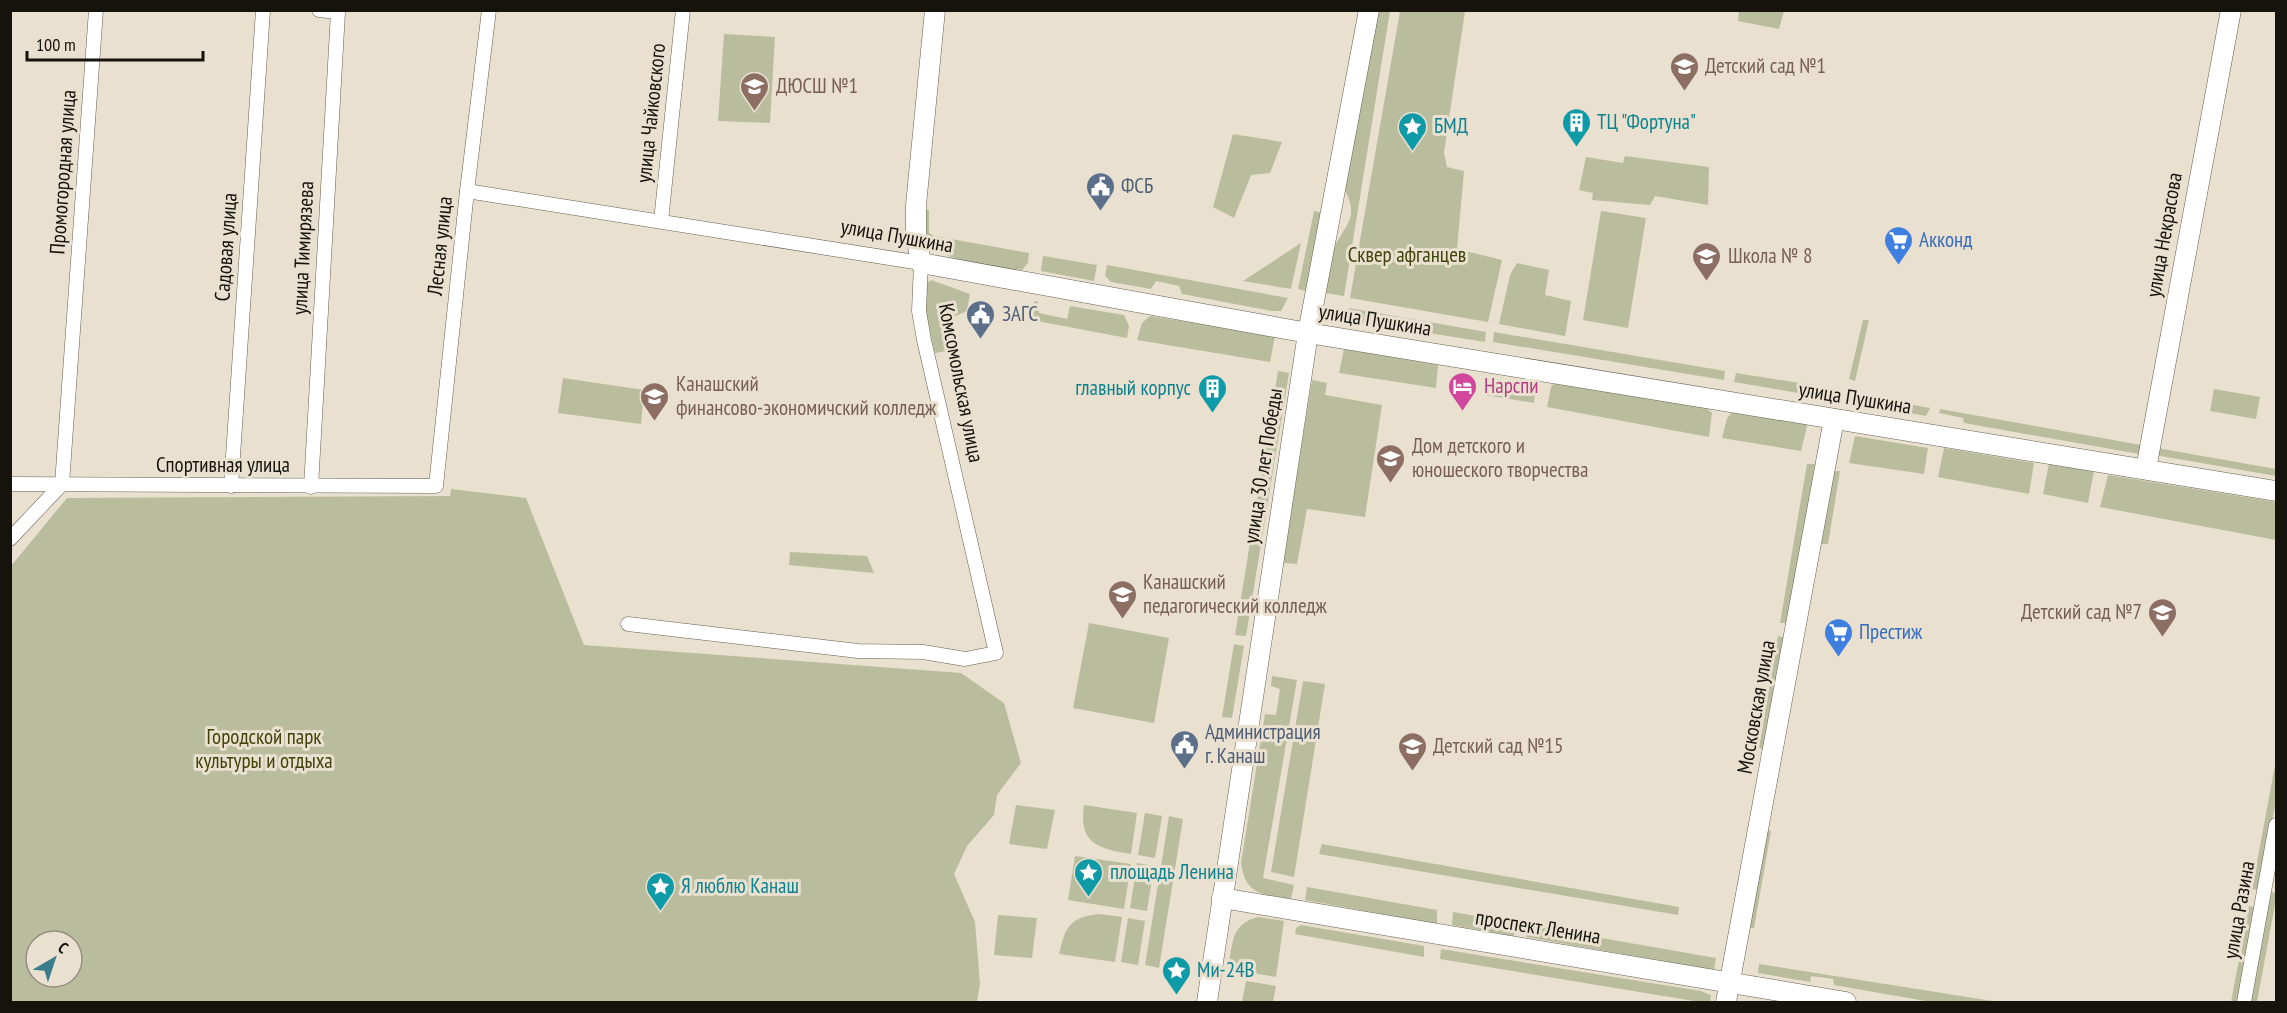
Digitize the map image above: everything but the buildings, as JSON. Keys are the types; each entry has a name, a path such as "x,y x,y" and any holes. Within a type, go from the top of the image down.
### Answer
{"street":[{"name":"Промогородная улица","path":"62,484 96,10"},
{"name":"Садовая улица","path":"231,486 263,10"},
{"name":"улица Тимирязева","path":"311,486 338,12 319,10"},
{"name":"Лесная улица","path":"436,486 467,191 489,10"},
{"name":"улица Чайковского","path":"661,221 683,10"},
{"name":"Комсомольская улица","path":"628,624 858,651 923,652 965,659 996,653 919,311 921,263 916,234 916,205 934,10"},
{"name":"улица 30 лет Победы","path":"1206,1002 1308,333 1369,10"},
{"name":"улица Некрасова","path":"2146,470 2231,10"},
{"name":"улица Пушкина","path":"467,191 921,263 1308,333 2277,491"},
{"name":"Московская улица","path":"1727,993 1834,419"},
{"name":"Спортивная улица","path":"10,484 436,486"},
{"path":"10,539 62,484"},
{"name":"улица Разина","path":"2244,1002 2277,825"},
{"name":"проспект Ленина","path":"1222,898 1727,993 1846,1002"}],"green space":[{"path":"1378,11 1390,11 1344,296 1325,293 1333,251 1351,216 1345,191"},
{"name":"Сквер афганцев","path":"1400,11 1465,11 1444,152 1447,167 1464,171 1457,249 1502,260 1488,322 1350,298"},
{"path":"1739,11 1784,11 1779,29 1738,21"},
{"path":"724,34 775,37 770,123 718,121"},
{"path":"1233,134 1282,142 1270,173 1251,175 1234,218 1213,207"},
{"path":"1625,156 1709,167 1708,205 1655,196 1650,205 1592,200 1593,193 1579,190 1586,157 1623,163"},
{"path":"924,210 929,210 929,233 934,236 1029,253 1028,263 1022,270 969,262 943,253 933,247 926,238"},
{"path":"1314,211 1323,213 1309,292 1298,289"},
{"path":"1601,211 1646,218 1628,328 1583,320"},
{"path":"1301,243 1291,289 1243,281"},
{"path":"1043,256 1097,265 1094,281 1041,271"},
{"path":"1517,263 1549,270 1545,295 1571,301 1565,336 1499,324 1510,275"},
{"path":"1107,265 1288,298 1281,311 1272,311 1182,294 1179,286 1156,281 1151,289 1111,282 1105,276"},
{"path":"931,280 970,294 967,311 956,316 947,315 952,350 935,353 920,287"},
{"path":"1034,301 1038,302 1039,313 1067,319 1070,306 1124,315 1129,326 1127,338 1032,320"},
{"path":"1349,308 1486,332 1485,342 1348,320"},
{"path":"1150,316 1275,336 1270,362 1137,340 1142,323"},
{"path":"1863,320 1869,320 1855,381 1849,379"},
{"path":"1494,332 1725,371 1724,380 1493,342"},
{"path":"1344,349 1438,365 1436,388 1339,373"},
{"path":"1278,371 1289,373 1246,636 1235,635"},
{"path":"1736,373 1819,386 1816,396 1734,382"},
{"path":"563,378 644,390 641,424 558,413"},
{"path":"1312,380 1327,383 1325,395 1382,405 1365,517 1307,509 1297,564 1283,563"},
{"path":"1487,380 1535,389 1534,403 1485,395"},
{"path":"1557,380 1704,406 1712,413 1709,437 1547,407 1551,387"},
{"path":"2214,389 2260,397 2256,419 2210,411"},
{"path":"1862,396 1930,408 1926,416 1860,404"},
{"path":"1940,409 2141,445 2139,454 1964,423 1963,418 1939,413"},
{"path":"1734,410 1808,422 1801,451 1722,438 1727,418"},
{"path":"1855,436 1928,448 1924,474 1849,463"},
{"path":"1944,448 2034,463 2029,494 1938,477"},
{"path":"2157,448 2276,469 2276,476 2155,455"},
{"path":"2049,463 2094,471 2088,503 2043,494"},
{"path":"1807,464 1815,464 1788,623 1780,623"},
{"path":"1834,471 1840,471 1828,544 1821,544"},
{"path":"2108,475 2276,502 2276,540 2100,507"},
{"name":"Городской парк культуры и отдыха","path":"451,489 526,498 584,645 961,673 1004,703 1021,763 997,795 994,815 967,846 954,874 975,922 980,984 977,1002 11,1002 11,566 67,498 450,496"},
{"path":"790,552 867,556 874,573 789,565"},
{"path":"1089,623 1169,638 1154,723 1073,708"},
{"path":"1778,636 1786,638 1767,750 1759,748"},
{"path":"1234,644 1244,646 1232,718 1222,717"},
{"path":"1272,676 1297,680 1263,878 1294,885 1291,899 1264,894 1251,888 1243,874 1241,863 1265,714 1276,715 1280,689 1271,686"},
{"path":"1303,681 1325,684 1294,877 1271,872"},
{"path":"2275,765 2276,801 2258,890 2252,889"},
{"path":"1016,805 1055,810 1047,849 1009,844"},
{"path":"1084,805 1137,813 1131,854 1109,850 1093,842 1084,828"},
{"path":"1145,813 1162,816 1155,858 1138,855"},
{"path":"1169,816 1183,819 1159,968 1145,965"},
{"path":"1766,830 1771,831 1754,928 1750,928"},
{"path":"1322,844 1679,907 1678,915 1319,854"},
{"path":"1075,856 1131,864 1124,909 1068,900"},
{"path":"1137,863 1154,866 1147,911 1130,908"},
{"path":"1307,887 1437,910 1437,924 1305,900"},
{"path":"2271,892 2276,893 2276,899 2257,1002 2249,1002"},
{"path":"2249,906 2255,907 2239,1002 2231,1002"},
{"path":"1453,912 1716,958 1714,970 1526,937 1527,931 1514,929 1514,936 1452,925"},
{"path":"1099,914 1122,917 1115,962 1059,954 1070,925 1081,918"},
{"path":"998,915 1037,918 1032,958 994,955"},
{"path":"1258,917 1284,921 1276,977 1228,969 1234,936 1242,925"},
{"path":"1128,918 1145,921 1138,965 1121,962"},
{"path":"1301,925 1424,946 1424,957 1295,934 1296,928"},
{"path":"1441,949 1701,991 1711,995 1710,1002 1440,959"},
{"path":"1759,964 1999,1002 1931,1002 1834,985 1833,979 1811,976 1810,982 1758,973"},
{"path":"1246,981 1276,986 1273,1002 1242,1002"}],"place":[{"name":"Детский сад №1","path":"1684,92"},
{"name":"ДЮСШ №1","path":"755,112"},
{"name":"ТЦ \"Фортуна\"","path":"1576,148"},
{"name":"БМД","path":"1413,152"},
{"name":"ФСБ","path":"1100,212"},
{"name":"Акконд","path":"1898,266"},
{"name":"Школа № 8","path":"1707,282"},
{"name":"ЗАГС","path":"981,340"},
{"name":"Нарспи","path":"1463,412"},
{"name":"главный корпус","path":"1212,414"},
{"name":"Канашский финансово-экономичский колледж","path":"655,422"},
{"name":"Дом детского и юношеского творчества","path":"1391,484"},
{"name":"Канашский педагогический колледж","path":"1122,620"},
{"name":"Детский сад №7","path":"2163,638"},
{"name":"Престиж","path":"1838,658"},
{"name":"Администрация г. Канаш","path":"1184,770"},
{"name":"Детский сад №15","path":"1412,772"},
{"name":"площадь Ленина","path":"1089,898"},
{"name":"Я люблю Канаш","path":"660,912"},
{"name":"Ми-24В","path":"1176,996"}]}
